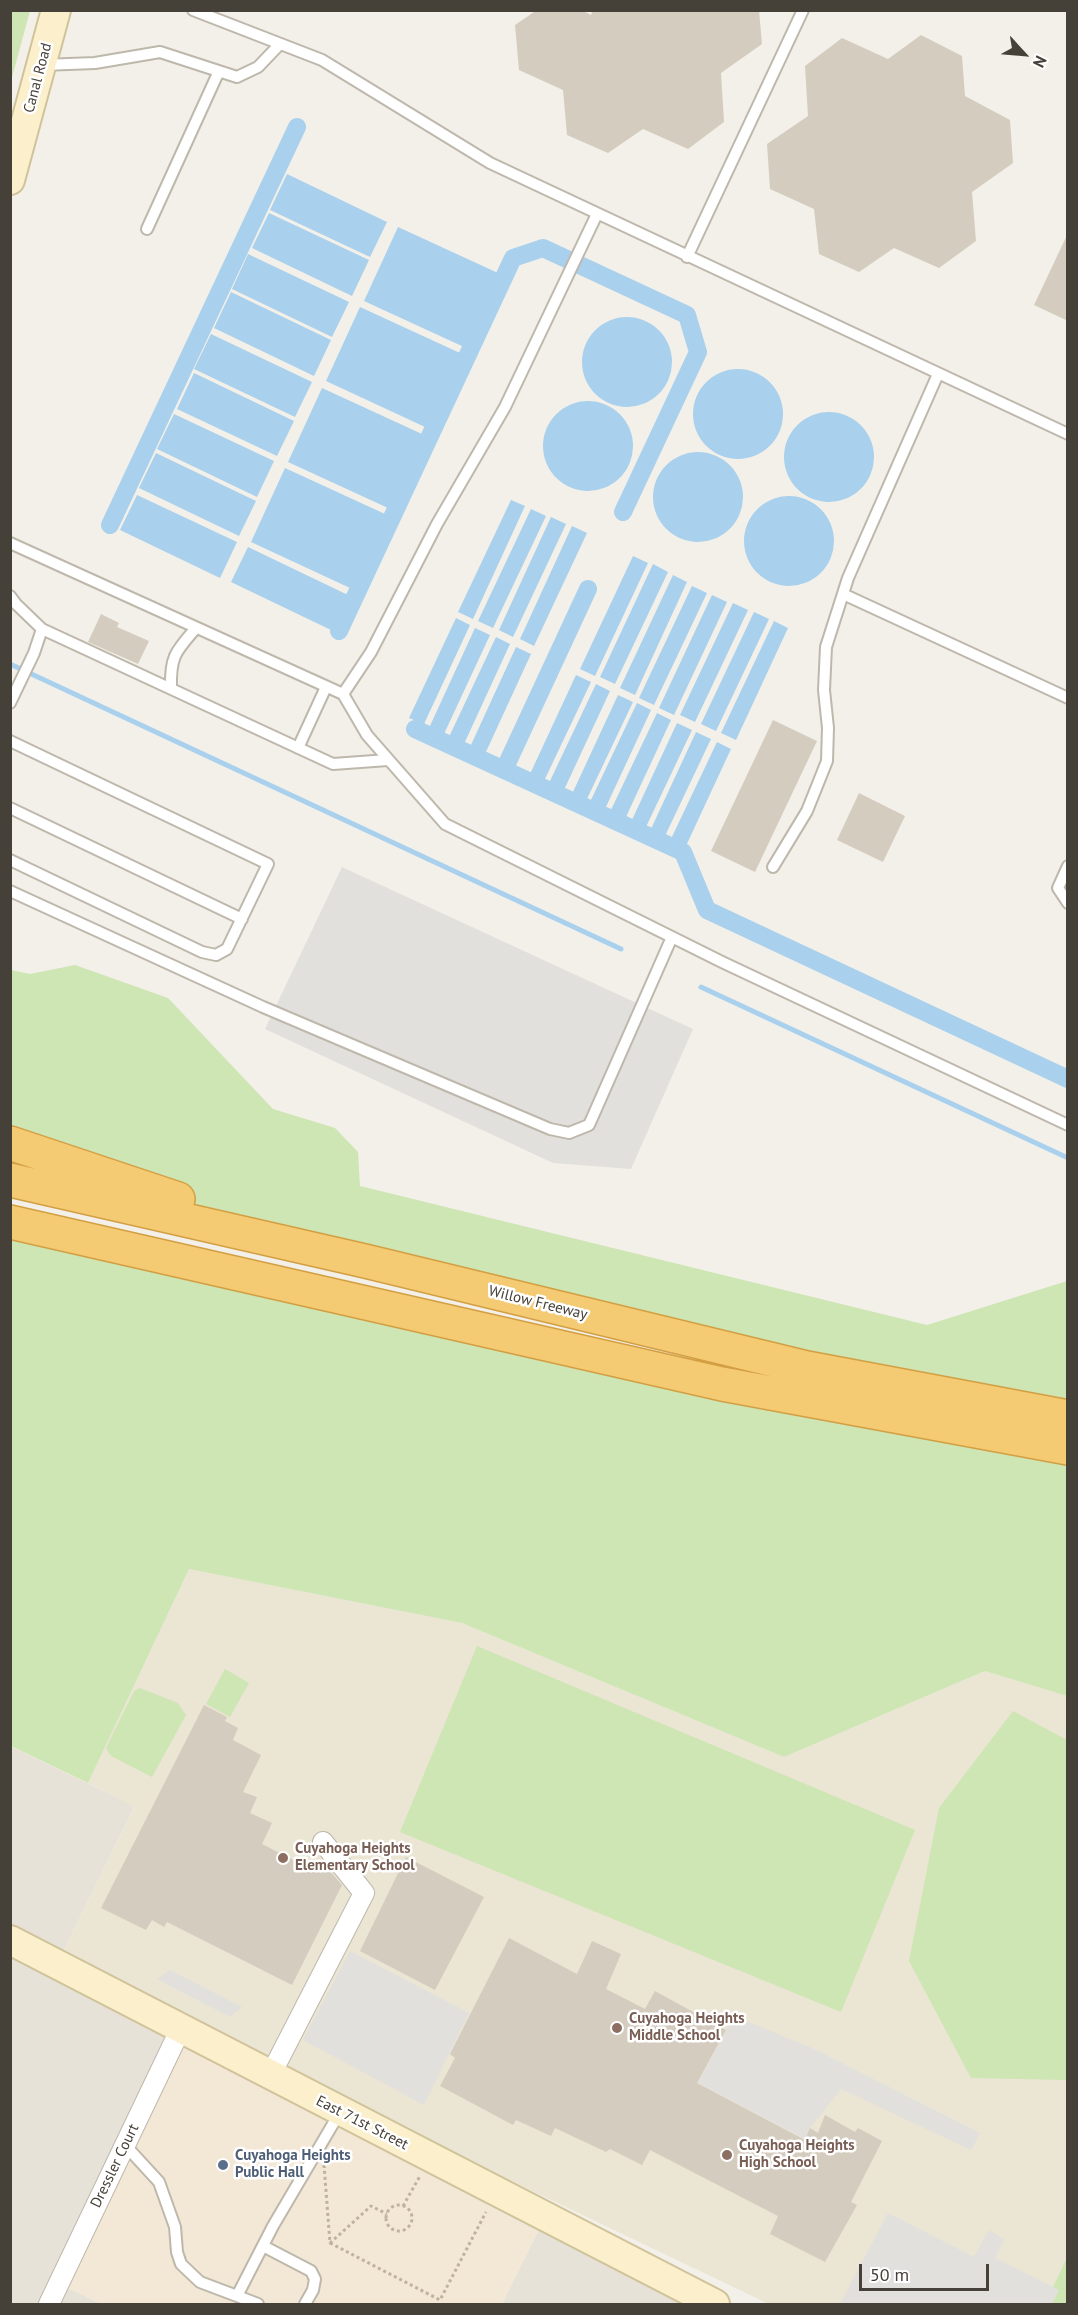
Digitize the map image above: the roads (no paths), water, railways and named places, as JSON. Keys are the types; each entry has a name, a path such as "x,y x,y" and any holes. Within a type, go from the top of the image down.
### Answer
{"highway":[{"path":"10,1143 365,1261"},
{"name":"Willow Freeway","path":"10,1180 365,1261 807,1368 1068,1417"},
{"path":"19,1225 722,1384 1068,1448"}],"main road":[{"name":"Canal Road","path":"10,180 56,10"},
{"name":"East 71st Street","path":"10,1940 715,2304"}],"street":[{"path":"270,2074 364,1893 323,1842"},
{"name":"Dressler Court","path":"49,2304 181,2028"}],"lane":[{"path":"193,10 322,60 490,163 1068,434"},
{"path":"687,257 802,10"},
{"path":"42,64 95,63 160,52 237,77 258,67 280,44"},
{"path":"147,230 219,71"},
{"path":"343,694 371,652 437,524 505,407 597,214"},
{"path":"773,867 807,811 827,761 828,728 824,690 826,647 848,578 938,374"},
{"path":"10,543 343,694 367,735 445,824 672,937 1068,1125"},
{"path":"843,594 1068,698"},
{"path":"10,596 42,629 333,764 388,760"},
{"path":"171,688 170,666 177,650 196,628"},
{"path":"10,703 34,653 42,629"},
{"path":"298,748 326,687"},
{"path":"10,741 268,864 227,949 216,955 202,952 10,860"},
{"path":"10,808 242,920"},
{"path":"1068,866 1058,888 1068,903"},
{"path":"10,891 263,1007 550,1129 569,1133 589,1125 672,937"},
{"path":"237,2296 340,2112"},
{"path":"125,2145 159,2182 175,2227 177,2252 181,2264 200,2282 258,2304"},
{"path":"263,2246 311,2271 315,2279 313,2290 305,2304"}],"water":[{"path":"287,174 387,222 370,257 270,210"},
{"path":"269,213 369,260 352,296 252,248"},
{"path":"398,227 498,273 464,347 364,301"},
{"path":"248,254 349,302 332,337 232,289"},
{"path":"231,292 331,340 314,376 214,328"},
{"path":"360,307 460,353 425,427 326,381"},
{"path":"627,317 644,321 659,330 668,345 672,362 668,379 659,394 644,403 627,407 610,403 595,394 586,379 582,362 586,345 595,330 610,321"},
{"path":"211,334 312,382 295,417 194,369"},
{"path":"738,369 755,373 770,382 779,397 783,414 779,431 770,446 755,455 738,459 721,455 706,446 697,431 693,414 697,397 706,382 721,373"},
{"path":"194,373 294,421 277,456 177,409"},
{"path":"322,388 422,434 388,508 288,462"},
{"path":"588,401 605,405 620,414 629,429 633,446 629,463 620,478 605,487 588,491 571,487 556,478 547,463 543,446 547,429 556,414 571,405"},
{"path":"829,412 846,416 861,425 870,440 874,457 870,474 861,489 846,498 829,502 812,498 797,489 788,474 784,457 788,440 797,425 812,416"},
{"path":"174,414 274,461 257,497 157,449"},
{"path":"698,452 715,456 730,465 739,480 743,497 739,514 730,529 715,538 698,542 681,538 666,529 657,514 653,497 657,480 666,465 681,456"},
{"path":"156,453 256,501 239,536 139,488"},
{"path":"285,468 385,514 350,588 251,542"},
{"path":"137,495 237,542 220,578 120,530"},
{"path":"789,496 806,500 821,509 830,524 834,541 830,558 821,573 806,582 789,586 772,582 757,573 748,558 744,541 748,524 757,509 772,500"},
{"path":"511,500 525,506 473,619 458,612"},
{"path":"531,509 546,516 493,628 478,621"},
{"path":"551,517 566,524 513,637 499,630"},
{"path":"572,526 587,533 534,646 520,639"},
{"path":"248,547 348,595 331,630 231,582"},
{"path":"633,556 648,563 595,676 580,669"},
{"path":"653,564 668,572 615,684 600,677"},
{"path":"673,575 687,582 635,695 620,688"},
{"path":"692,586 707,593 654,705 639,698"},
{"path":"712,595 727,602 674,715 659,708"},
{"path":"733,603 748,610 695,722 680,715"},
{"path":"754,612 769,619 716,731 701,724"},
{"path":"456,618 470,625 424,724 409,718"},
{"path":"774,621 788,628 736,740 721,733"},
{"path":"475,628 490,635 444,734 429,728"},
{"path":"496,637 510,644 464,744 449,737"},
{"path":"516,647 531,654 485,754 470,747"},
{"path":"576,675 591,682 544,781 530,774"},
{"path":"596,684 610,691 564,790 549,783"},
{"path":"618,695 633,702 586,801 572,794"},
{"path":"637,703 651,710 605,809 590,802"},
{"path":"657,713 671,720 625,819 610,812"},
{"path":"677,723 692,730 645,829 631,822"},
{"path":"696,732 711,739 664,838 650,831"},
{"path":"717,742 731,749 685,848 670,841"}],"waterway":[{"path":"110,525 297,127"},
{"path":"339,631 513,258 543,248 687,315 698,352 623,512"},
{"path":"504,770 588,589"},
{"path":"10,664 621,949"},
{"path":"415,729 683,852 707,910 1068,1079"},
{"path":"701,987 1068,1158"}],"place":[{"name":"Cuyahoga Heights Elementary School","path":"283,1858"},
{"name":"Cuyahoga Heights Middle School","path":"617,2028"},
{"name":"Cuyahoga Heights High School","path":"727,2155"},
{"name":"Cuyahoga Heights Public Hall","path":"223,2165"}]}
